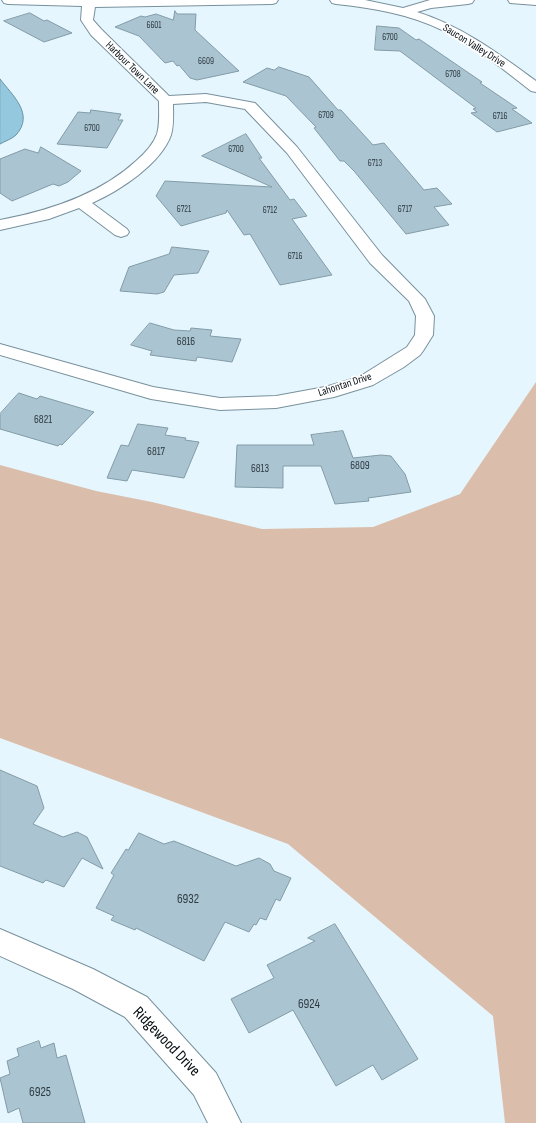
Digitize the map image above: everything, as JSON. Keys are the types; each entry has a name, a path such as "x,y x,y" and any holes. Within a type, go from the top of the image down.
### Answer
{"street":[{"path":"8,0 90,3 272,0"},
{"name":"Saucon Valley Drive","path":"336,0 370,4 402,12 448,28 486,51 536,88"},
{"path":"402,12 430,4 468,0"},
{"path":"514,0 536,1"},
{"name":"Harbour Town Lane","path":"0,225 21,222 82,203 125,178 148,160 163,138 167,116 166,100 96,32 87,20 90,3"},
{"name":"Lahontan Drive","path":"0,349 151,393 220,404 276,402 327,393 366,381 397,364 414,351 424,335 425,316 416,299 376,259 292,150 250,106 206,98 166,100"},
{"path":"82,203 121,232"},
{"name":"Ridgewood Drive","path":"0,942 83,979 136,1007 205,1084 225,1123"}],"shaded area":[{"path":"536,382 536,1123 505,1123 493,1016 288,844 0,738 0,465 96,491 152,502 262,529 373,527 460,494"}],"water":[{"path":"0,79 20,105 23,120 16,135 0,144"}],"building":[{"path":"175,11 177,14 196,14 195,30 239,71 197,80 190,78 179,65 177,66 173,61 165,63 139,36 115,27 141,16 145,17 156,14 173,20"},
{"path":"30,13 44,21 47,20 72,33 44,42 4,21"},
{"path":"377,26 399,28 416,40 419,39 517,108 512,109 532,123 497,132 471,113 477,112 473,109 476,108 400,51 375,50"},
{"path":"279,67 309,77 338,110 341,110 373,145 384,143 424,190 437,188 452,204 434,207 449,225 406,234 354,171 344,161 340,161 314,128 316,127 286,96 243,82 267,68 274,70"},
{"path":"91,110 121,114 118,120 123,120 107,148 57,144 78,112 90,113"},
{"path":"246,134 262,158 259,158 290,200 294,199 307,216 292,219 332,275 280,285 250,234 244,235 227,210 226,213 181,226 156,196 165,181 272,187 202,156"},
{"path":"41,147 81,171 68,182 59,186 53,184 12,201 0,193 0,159 25,149 38,153"},
{"path":"172,247 209,251 198,273 174,275 164,292 157,294 120,291 129,267 169,254"},
{"path":"150,323 174,330 190,331 191,328 212,330 210,336 241,339 232,362 197,357 196,361 150,355 152,351 131,345"},
{"path":"19,393 37,399 40,396 94,412 62,445 60,444 58,446 0,429 0,414"},
{"path":"138,424 168,428 165,435 186,438 185,440 199,442 184,478 132,470 127,481 107,478 121,445 128,446"},
{"path":"343,431 353,458 381,455 391,456 405,474 411,492 368,498 369,501 335,504 321,466 283,466 283,488 235,487 237,445 314,445 311,435"},
{"path":"0,770 37,786 44,808 33,824 63,837 77,832 87,837 103,869 82,858 64,887 46,880 43,883 0,866"},
{"path":"139,833 164,844 174,841 236,866 259,858 270,864 274,871 291,878 280,901 276,899 266,920 260,918 249,932 225,922 204,961 136,928 135,930 111,920 114,916 96,908 114,875 111,873 126,849 128,850"},
{"path":"335,924 418,1059 382,1080 373,1065 336,1086 293,1010 249,1033 231,999 274,978 267,965 315,941 308,938"},
{"path":"39,1041 41,1048 54,1043 57,1058 66,1055 85,1123 23,1123 19,1108 8,1113 0,1078 10,1074 7,1061 19,1056 17,1049"}]}
